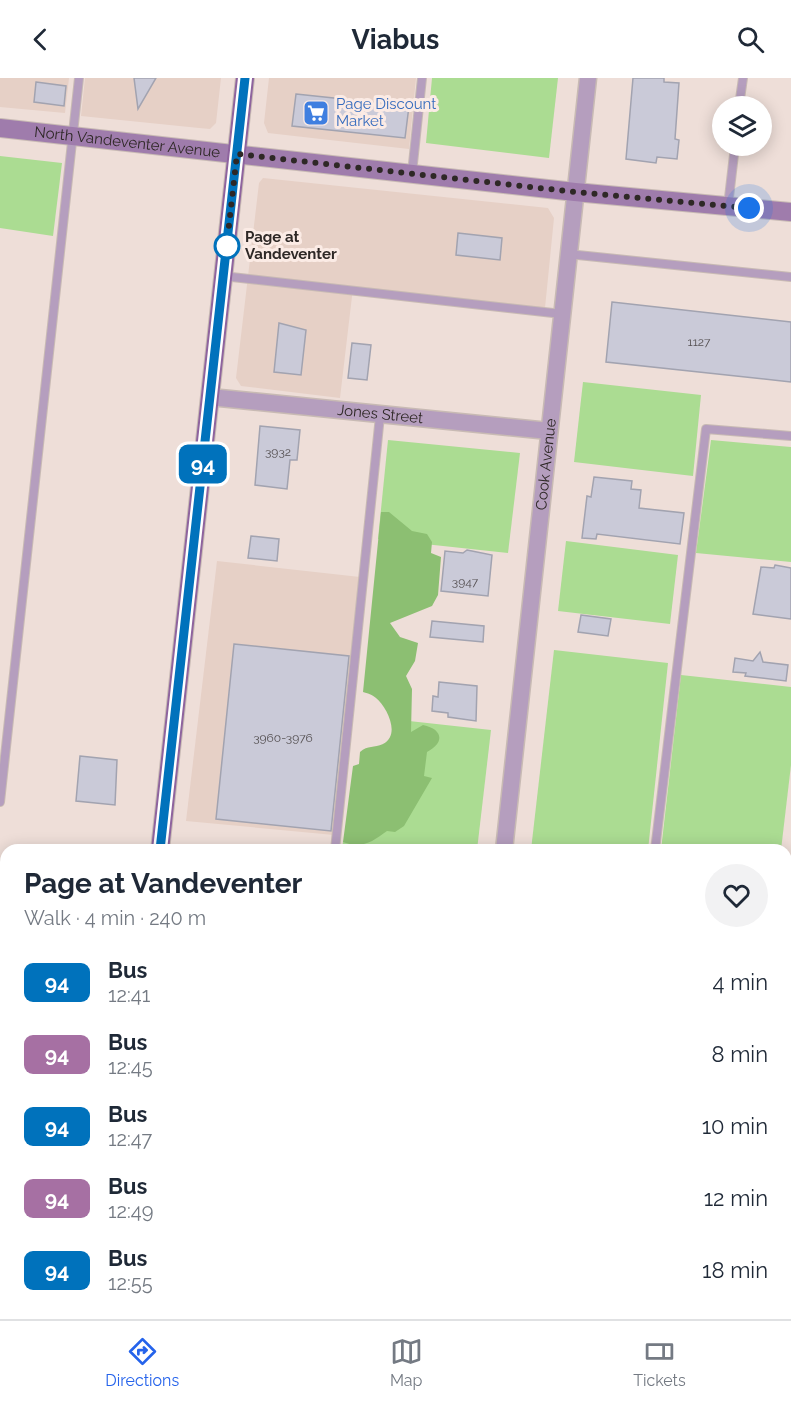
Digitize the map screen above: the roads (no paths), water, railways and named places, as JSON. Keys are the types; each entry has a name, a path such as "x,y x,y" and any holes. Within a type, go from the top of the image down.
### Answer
{"main road":[{"path":"161,844 245,78"},
{"name":"North Vandeventer Avenue","path":"0,128 575,192 791,212"}],"street":[{"name":"Cook Avenue","path":"505,844 588,78"},
{"name":"Jones Street","path":"210,397 549,432"}],"lane":[{"path":"0,802 79,78"},
{"path":"412,173 422,78"},
{"path":"741,96 743,78"},
{"path":"728,206 734,156"},
{"path":"568,254 791,278"},
{"path":"224,276 562,314"},
{"path":"336,844 380,416"},
{"path":"656,844 706,429 791,436"}],"place":[{"name":"Page Discount Market","path":"316,113"},
{"name":"Page at Vandeventer","path":"227,246"}]}
